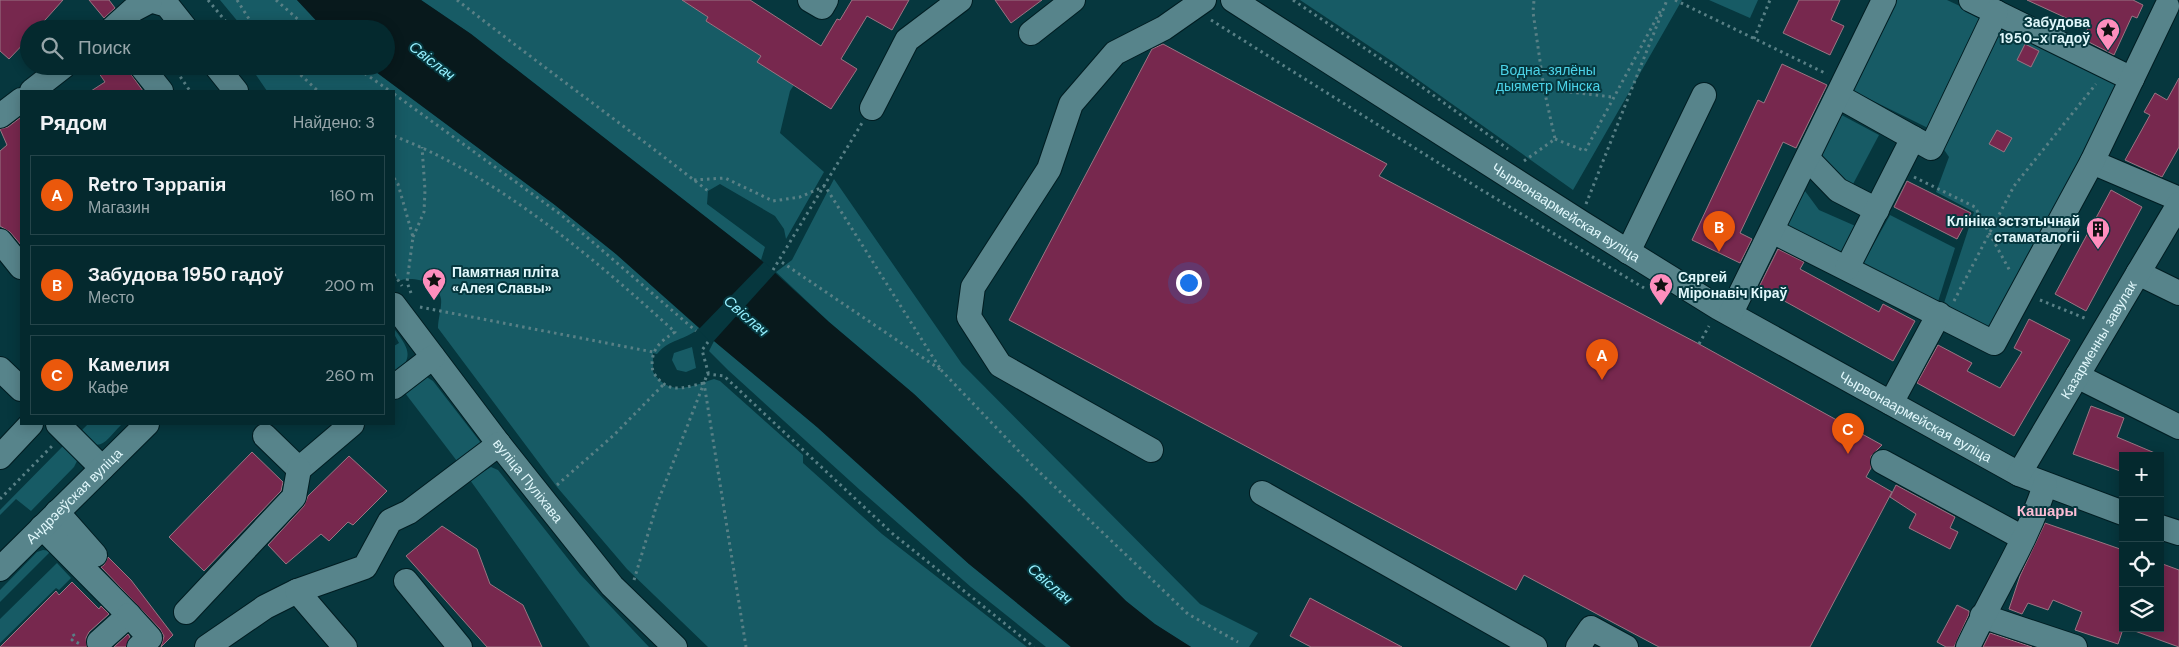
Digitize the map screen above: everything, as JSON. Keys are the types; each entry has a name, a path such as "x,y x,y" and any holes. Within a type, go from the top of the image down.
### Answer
{"street":[{"path":"810,0 822,7 826,0"},
{"path":"872,108 908,40 960,0"},
{"path":"1031,33 1073,0"},
{"path":"1151,450 1000,365 969,317 973,287 1049,169 1070,104 1115,54 1164,28 1204,0"},
{"path":"1731,314 1884,0"},
{"path":"1971,0 2132,79"},
{"name":"Чырвонаармейская вуліца","path":"1235,1 1582,223 1731,314 2019,474 2119,512"},
{"path":"121,20 132,10 158,2 177,20"},
{"path":"1772,231 1994,343 2092,162 2168,6"},
{"path":"1841,89 1913,138 1931,148 1996,12"},
{"path":"33,90 52,75"},
{"path":"148,75 160,90"},
{"path":"223,75 235,90"},
{"path":"1628,252 1704,95"},
{"path":"0,116 20,101"},
{"path":"1847,268 1913,138"},
{"path":"1808,159 1838,190 1877,210"},
{"path":"2092,162 2179,199"},
{"name":"Казарменны завулак","path":"2019,474 2179,204"},
{"path":"0,241 20,265"},
{"path":"2138,273 2179,294"},
{"name":"вуліца Пуліхава","path":"407,303 433,357 499,444 612,586 675,647"},
{"path":"1891,403 1942,316"},
{"path":"395,387 433,357"},
{"path":"0,369 20,388"},
{"path":"2077,376 2179,428"},
{"path":"0,457 30,425"},
{"name":"Андрэеўская вуліца","path":"0,569 146,425"},
{"path":"186,612 294,497 298,469 351,425"},
{"path":"62,428 102,468"},
{"path":"265,436 298,469"},
{"path":"207,647 265,607 297,591 365,567 390,521 409,512 499,444"},
{"path":"1883,462 2023,538"},
{"path":"1968,647 1982,616 2016,556 2045,485"},
{"path":"1262,493 1535,647"},
{"path":"50,520 95,555"},
{"path":"50,520 150,638 139,647"},
{"path":"2164,528 2179,533"},
{"path":"406,581 460,647"},
{"path":"297,591 345,647"},
{"path":"91,643 129,615"},
{"path":"1982,616 2074,647"},
{"path":"1578,647 1591,628 1626,647"}],"path":[{"path":"208,0 225,20"},
{"path":"237,0 250,20"},
{"path":"276,0 299,20"},
{"path":"457,0 549,73 708,191"},
{"path":"1293,0 1415,82 1515,154"},
{"path":"1555,139 1585,151 1612,97 1667,0"},
{"path":"1582,223 1586,201 1667,0"},
{"path":"1675,0 1754,39 1841,89"},
{"path":"1754,39 1770,0"},
{"path":"1942,316 2014,186 2109,68"},
{"path":"179,75 189,90"},
{"path":"301,75 317,90"},
{"path":"367,75 389,90"},
{"path":"1544,89 1612,97"},
{"path":"395,95 560,214 696,331"},
{"path":"773,270 872,108"},
{"path":"395,136 422,147 496,187 576,248 642,302 675,332 661,340 653,352 653,372 667,387 675,389 704,383"},
{"path":"422,147 425,190 424,212 413,237 407,282 407,303 439,311 653,352"},
{"path":"1898,169 1975,207 2021,292 2106,327"},
{"path":"694,180 725,178 773,202 800,197 825,186"},
{"path":"395,180 398,184 413,237"},
{"path":"825,186 941,370 1033,466 1188,614 1238,642"},
{"path":"780,261 941,370"},
{"path":"633,583 657,504 707,374 702,350 708,342"},
{"path":"707,374 724,376 893,534 1034,647"},
{"path":"704,383 746,647"},
{"path":"553,489 614,435 664,384"},
{"path":"0,499 62,428"},
{"path":"73,634 75,637 72,640 91,643"}],"green space":[{"path":"220,0 297,0 316,20 237,20"},
{"path":"421,0 682,0 709,17 706,21 761,56 794,85 790,91 780,133 824,172 786,239 784,229 775,216 720,184 708,191 707,204 765,247 761,260 471,34"},
{"name":"Водна-зялёны дыяметр Мінска","path":"1300,0 1682,0 1573,190 1393,62"},
{"path":"1709,0 1758,0 1750,18"},
{"path":"1894,0 1947,0 2122,82 1994,334 1943,306 1974,212 1936,192 1949,157 1930,129 1853,91"},
{"path":"256,75 380,75 555,205 616,254 699,328 667,345 657,354 653,353 653,372 659,380 666,385 680,388 714,379 720,381 803,455 803,463 882,534 1027,647 708,647 627,569 557,487 438,328 441,299 435,288 424,281 404,279 398,281 395,276 395,90 266,90"},
{"path":"1836,112 1879,135 1852,186 1843,182 1817,153"},
{"path":"834,179 962,364 1200,604 1258,633 1249,647 1191,647 1154,624 1126,601 1022,497 914,394 829,322 776,272 792,260"},
{"path":"1802,187 1819,210 1860,228 1846,259 1781,228"},
{"path":"1890,215 1955,248 1937,305 1861,267"},
{"path":"395,330 407,349 408,354 404,365 395,376 395,345 399,343 395,336"},
{"path":"714,341 817,427 969,564 1071,647 1046,647 971,587 860,490 728,370 709,351"},
{"path":"692,347 696,368 686,372 677,370 672,360 674,353"},
{"path":"425,376 433,381 481,443 460,465 402,389"},
{"path":"87,425 121,425 102,444 92,444 78,434"},
{"path":"66,443 78,459 74,467 31,511 16,499 0,515 0,510"},
{"path":"491,467 498,470 580,574 649,647 590,647 470,480"},
{"path":"43,550 51,551 0,602 0,590 37,552"},
{"path":"57,563 71,578 59,590 56,588 0,643 0,619"}],"water":[{"name":"Свіслач","path":"297,0 421,0 471,34 761,260 829,322 914,394 1022,497 1126,601 1155,624 1191,647 1071,647 969,564 817,427 714,341 616,254 555,205 380,75 395,75 395,20 316,20"}],"pier":[{"path":"764,262 776,272 712,343 698,330"}],"building":[{"path":"0,0 63,0 45,20 20,20 20,47 9,59 0,51"},
{"path":"89,0 109,0 115,8 104,18"},
{"path":"682,0 750,0 821,46 837,19 840,20 852,0 909,0 892,30 867,16 841,59 857,69 831,109 757,62 761,56 706,21 708,17"},
{"path":"995,0 1042,0 1011,23"},
{"path":"1799,0 1840,0 1831,20 1844,26 1830,55 1783,33"},
{"path":"2027,0 2133,0 2143,5 2137,18 2132,16 2114,55 2083,39 2088,28"},
{"path":"1163,44 1387,164 1379,176 1699,344 1882,445 1871,456 1871,468 1866,477 1892,492 1810,647 1659,647 1524,575 1516,590 1009,320 1152,49"},
{"path":"2025,44 2039,51 2031,67 2017,60"},
{"path":"1782,64 1827,85 1796,148 1783,142 1740,233 1752,239 1740,263 1692,240 1758,100 1764,103"},
{"path":"100,75 131,75 142,90 93,90 105,82"},
{"path":"2179,78 2179,147 2162,177 2125,160 2150,115 2144,112 2155,93 2167,100"},
{"path":"20,118 20,244 10,232 0,226 0,151 7,145 0,129 8,127"},
{"path":"1997,130 2012,138 2004,152 1989,144"},
{"path":"1907,181 1971,213 1957,239 1894,207"},
{"name":"Клініка эстэтычнай стаматалогіі","path":"2111,190 2142,207 2086,311 2055,294"},
{"path":"1778,249 1804,262 1800,269 1879,312 1883,304 1915,321 1893,361 1759,287"},
{"path":"2029,319 2070,340 2014,436 1917,383 1938,345 1972,363 1967,371 2000,388 2022,352 2014,348"},
{"path":"2091,406 2124,418 2117,437 2153,452 2119,452 2119,471 2073,454"},
{"path":"252,452 283,482 281,491 204,571 169,537"},
{"path":"349,456 387,491 353,525 348,522 329,541 321,534 286,564 268,545 304,506 308,496"},
{"path":"1896,485 1955,517 1950,528 1958,532 1950,549 1909,528 1916,514 1890,497"},
{"path":"2045,523 2119,549 2119,632 2122,632 2118,644 2075,630 2082,612 2053,600 2048,610 2028,603 2022,614 2009,609 2020,576"},
{"path":"442,526 477,549 490,584 523,605 542,647 487,647 406,556"},
{"path":"108,557 131,580 173,635 161,647 164,636 160,629 101,567"},
{"path":"2164,564 2179,570 2179,647 2138,632 2164,632"},
{"path":"72,582 99,609 101,606 109,614 89,632 86,638 87,647 0,647 56,591 59,595"},
{"path":"1310,598 1402,647 1311,647 1290,636"},
{"path":"1957,605 1969,611 1969,614 1954,647 1946,647 1937,642"},
{"path":"1990,633 2032,647 1983,647"},
{"path":"128,634 130,637 126,647 114,647"}],"place":[{"name":"Забудова 1950-х гадоў","path":"2108,51"},
{"name":"Клініка эстэтычнай стаматалогіі","path":"2098,250"},
{"name":"Забудова 1950 гадоў","path":"1719,252"},
{"name":"Памятная пліта «Алея Славы»","path":"434,301"},
{"name":"Сяргей Міронавіч Кіраў","path":"1661,306"},
{"name":"Retro Тэррапія","path":"1602,380"},
{"name":"Камелия","path":"1848,454"}],"district":[{"name":"Кашары","path":"2047,511"}]}
